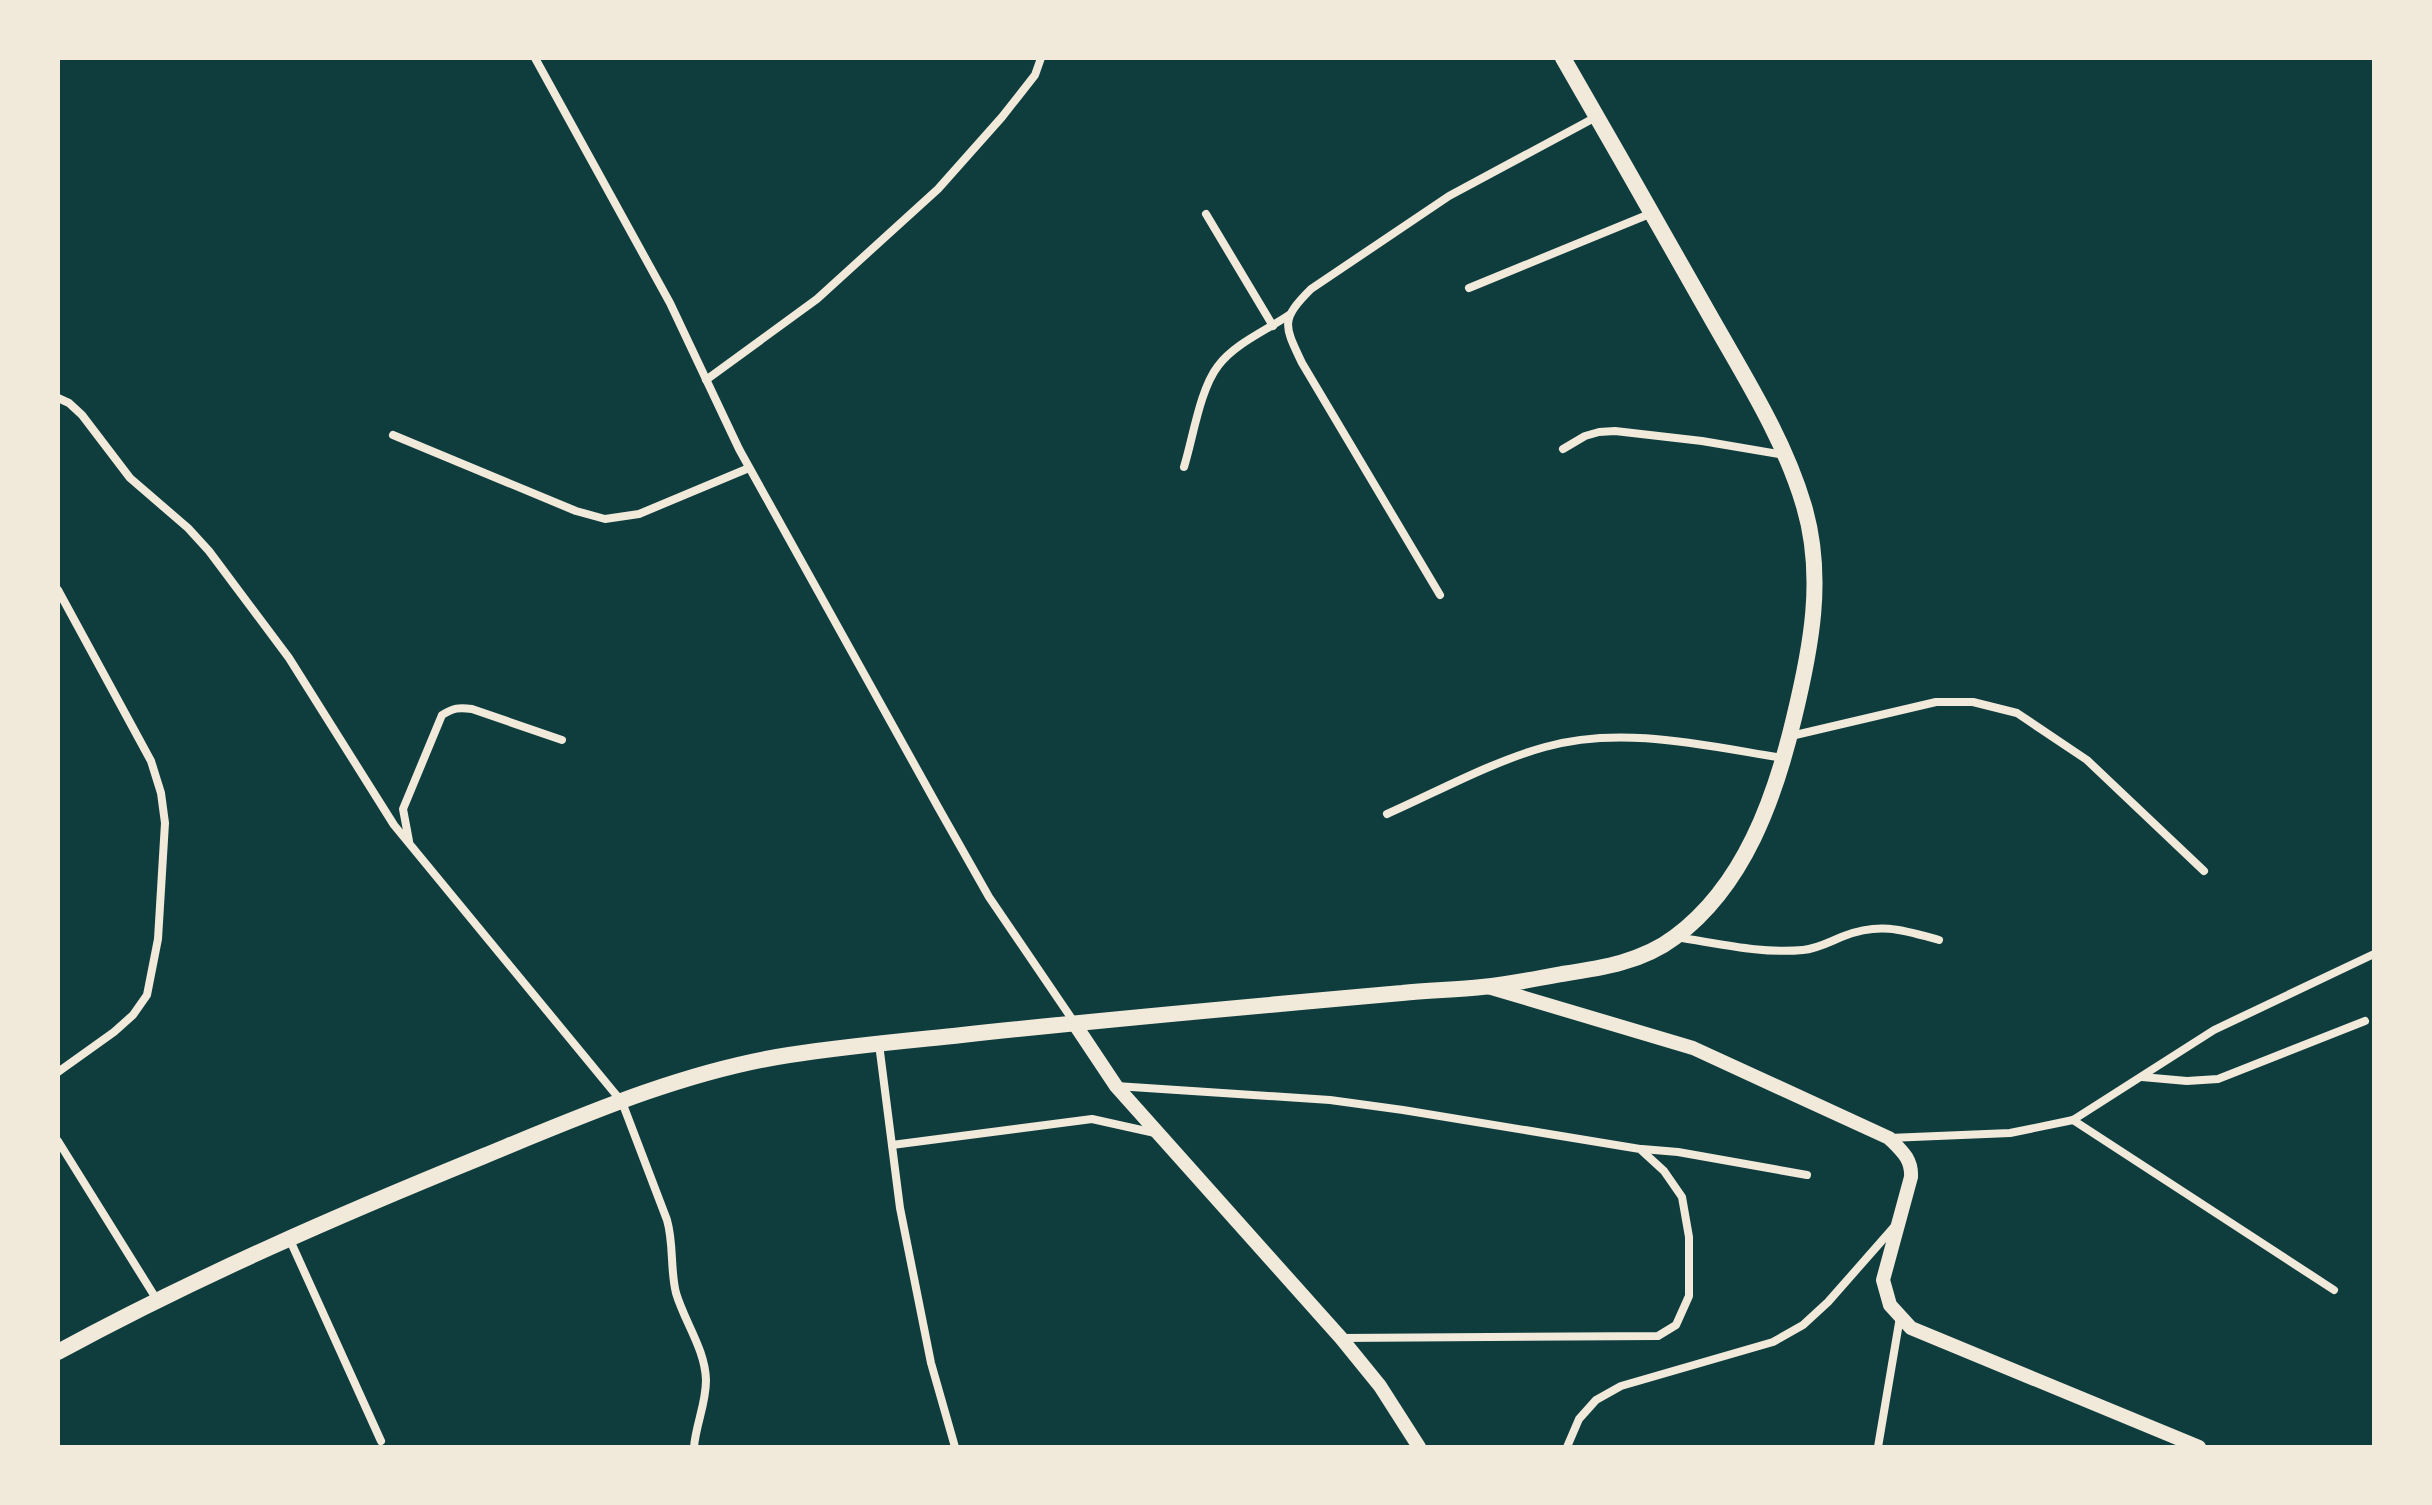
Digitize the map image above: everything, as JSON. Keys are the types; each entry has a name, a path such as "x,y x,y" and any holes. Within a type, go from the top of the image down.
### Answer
{"main road":[{"path":"58,1352 157,1300 336,1215 622,1102 711,1072 785,1055 879,1044 1074,1023 1487,987 1609,967 1647,954 1675,937 1725,885 1748,849 1769,804 1790,736 1811,636 1816,582 1809,525 1785,455 1762,409 1563,58"}],"street":[{"path":"535,58 670,303 749,468 989,897 1116,1086 1341,1338 1380,1386 1419,1447"},
{"path":"706,380 817,299 938,189 1002,117 1035,75 1041,58"},
{"path":"1440,595 1302,363 1288,334 1292,308 1311,289 1449,196 1597,117"},
{"path":"1469,288 1652,213"},
{"path":"1206,214 1273,326"},
{"path":"1184,467 1207,389 1218,365 1290,315"},
{"path":"58,398 82,415 130,478 188,528 209,551 289,658 364,781 410,845 622,1102 667,1220 673,1279 704,1359 704,1404 694,1447"},
{"path":"1563,449 1585,436 1615,431 1785,455"},
{"path":"393,435 576,511 605,519 639,514 749,468"},
{"path":"58,590 151,761 161,793 165,823 158,939 147,995 133,1015 114,1032 58,1072"},
{"path":"1790,736 1936,702 1973,702 2017,713 2087,760 2204,871"},
{"path":"410,845 403,809 442,715 459,707 472,709 562,740"},
{"path":"1387,814 1547,746 1599,739 1655,738 1783,758"},
{"path":"1675,937 1782,951 1808,950 1877,926 1939,940"},
{"path":"1889,1138 2010,1133 2073,1120 2214,1030 2374,954"},
{"path":"1487,987 1693,1048 1889,1138 1907,1157 1911,1166 1883,1280 1890,1305 1911,1328 2199,1447"},
{"path":"2142,1077 2187,1081 2218,1079 2365,1021"},
{"path":"879,1044 900,1208 931,1363 955,1447"},
{"path":"1116,1086 1330,1100 1640,1149 1678,1152 1807,1175"},
{"path":"892,1145 1092,1119 1160,1135"},
{"path":"2073,1120 2334,1290"},
{"path":"58,1141 157,1300"},
{"path":"1341,1338 1658,1336 1676,1325 1689,1296 1689,1237 1682,1197 1664,1171 1640,1149"},
{"path":"1567,1447 1579,1419 1596,1400 1621,1386 1773,1342 1803,1325 1828,1302 1899,1220"},
{"path":"289,1238 381,1441"},
{"path":"1878,1447 1900,1316"}]}
